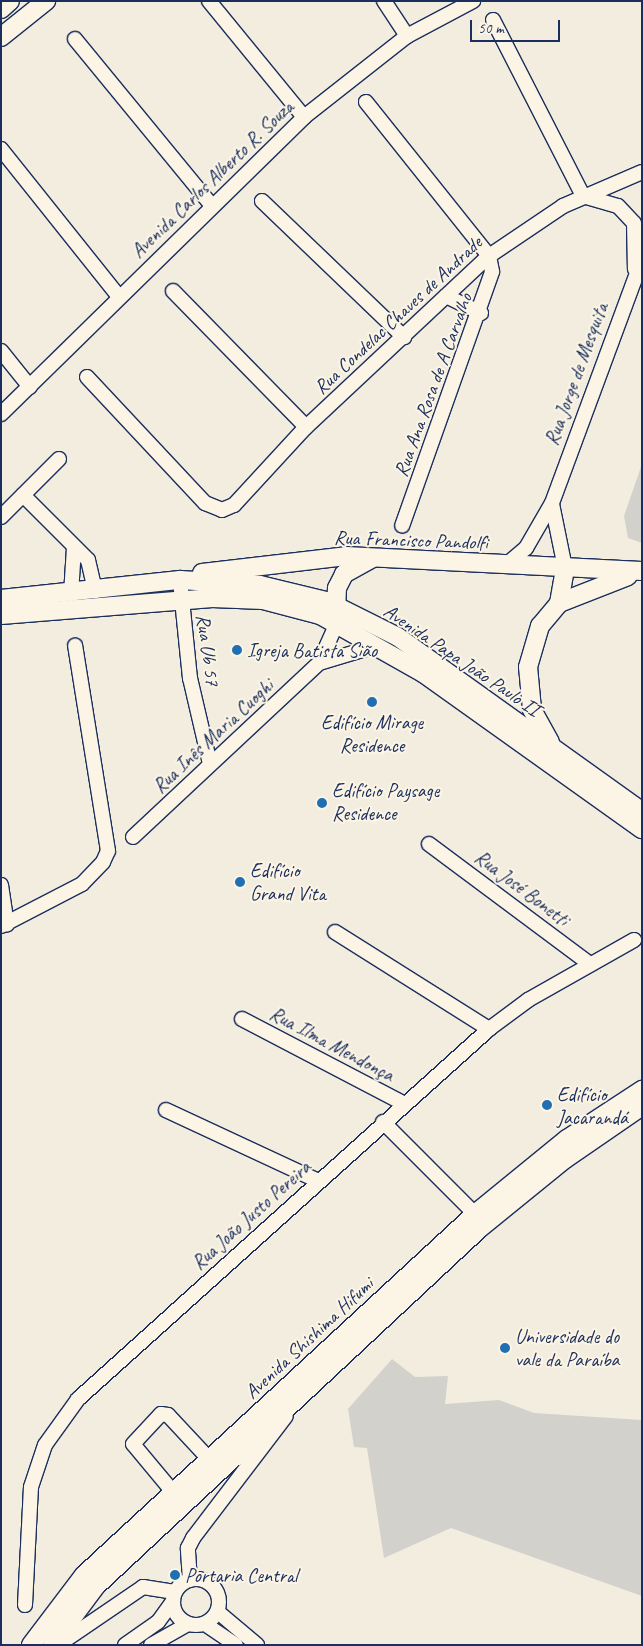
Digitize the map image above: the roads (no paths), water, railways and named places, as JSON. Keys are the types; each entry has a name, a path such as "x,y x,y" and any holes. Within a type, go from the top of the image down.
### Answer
{"street":[{"path":"1,9 10,1"},
{"path":"1,37 46,1"},
{"path":"210,1 304,117"},
{"path":"384,1 407,36"},
{"name":"Avenida Carlos Alberto R. Souza","path":"1,414 304,117 407,36 473,1"},
{"path":"492,20 583,196 618,206 634,223 635,274"},
{"path":"75,39 212,206"},
{"path":"366,102 489,256"},
{"path":"1,149 119,297"},
{"name":"Rua Condelac Chaves de Andrade","path":"87,377 205,503 222,510 234,506 306,427 404,338 489,256 583,196 642,172"},
{"path":"262,201 404,338"},
{"name":"Rua Ana Rosa de A Carvalho","path":"402,526 481,313 492,272 489,256"},
{"name":"Rua Jorge de Mesquita","path":"507,564 526,548 552,503 635,274 642,260"},
{"path":"173,291 306,427"},
{"path":"446,296 481,313"},
{"path":"1,351 30,387"},
{"path":"1,517 59,459"},
{"path":"23,494 74,548 88,560 96,591"},
{"path":"552,503 565,568 559,603 531,646 526,687 532,709 554,748"},
{"path":"71,594 74,548"},
{"name":"Rua Francisco Pandolfi","path":"180,580 211,572 309,558 371,558 642,572"},
{"path":"337,623 336,605 344,574 371,558"},
{"path":"559,603 594,586 642,572"},
{"path":"1,599 71,594 180,580"},
{"name":"Rua Ub 57","path":"180,580 190,678 210,764"},
{"name":"Avenida Papa João Paulo II","path":"180,580 295,591 336,605 398,637 642,829"},
{"name":"Avenida Papa João Paulo II","path":"1,620 10,615 181,599 262,600 337,623 554,748 642,812"},
{"name":"Rua Inês Maria Cuoghi","path":"133,837 319,663 337,623"},
{"path":"1,885 4,926 82,884 104,862 108,852 75,646"},
{"name":"Rua Inês Maria Cuoghi","path":"319,663 376,646"},
{"path":"499,718 526,687"},
{"name":"Rua José Bonetti","path":"429,844 590,964"},
{"path":"334,932 489,1029"},
{"name":"Rua João Justo Pereira","path":"25,1605 31,1487 53,1431 96,1382 403,1104 489,1029 528,1000 634,940"},
{"name":"Rua Ilma Mendonça","path":"242,1019 403,1104"},
{"name":"Avenida Shishima Hifumi","path":"31,1645 173,1492 475,1214 567,1139 642,1090"},
{"name":"Avenida Shishima Hifumi","path":"52,1645 90,1580 302,1396 480,1228 573,1153 642,1106"},
{"path":"166,1110 318,1181"},
{"path":"383,1122 475,1214"},
{"path":"125,1645 158,1622 174,1597 190,1580 188,1548 193,1538 227,1499 302,1396"},
{"path":"173,1492 133,1444 161,1414 168,1415 209,1460"},
{"path":"190,1580 212,1585 219,1598 218,1612 205,1624"},
{"path":"58,1645 143,1587 174,1597"},
{"path":"174,1597 177,1616 188,1624"},
{"path":"218,1612 258,1645"},
{"path":"151,1645 188,1624 205,1624 236,1645"}],"place":[{"name":"Igreja Batista Sião","path":"237,650"},
{"name":"Edifício Mirage Residence","path":"372,702"},
{"name":"Edifício Paysage Residence","path":"322,803"},
{"name":"Edifício Grand Vita","path":"240,882"},
{"name":"Edifício Jacarandá","path":"547,1105"},
{"name":"Universidade do vale da Paraíba","path":"505,1348"},
{"name":"Portaria Central","path":"175,1575"}]}
